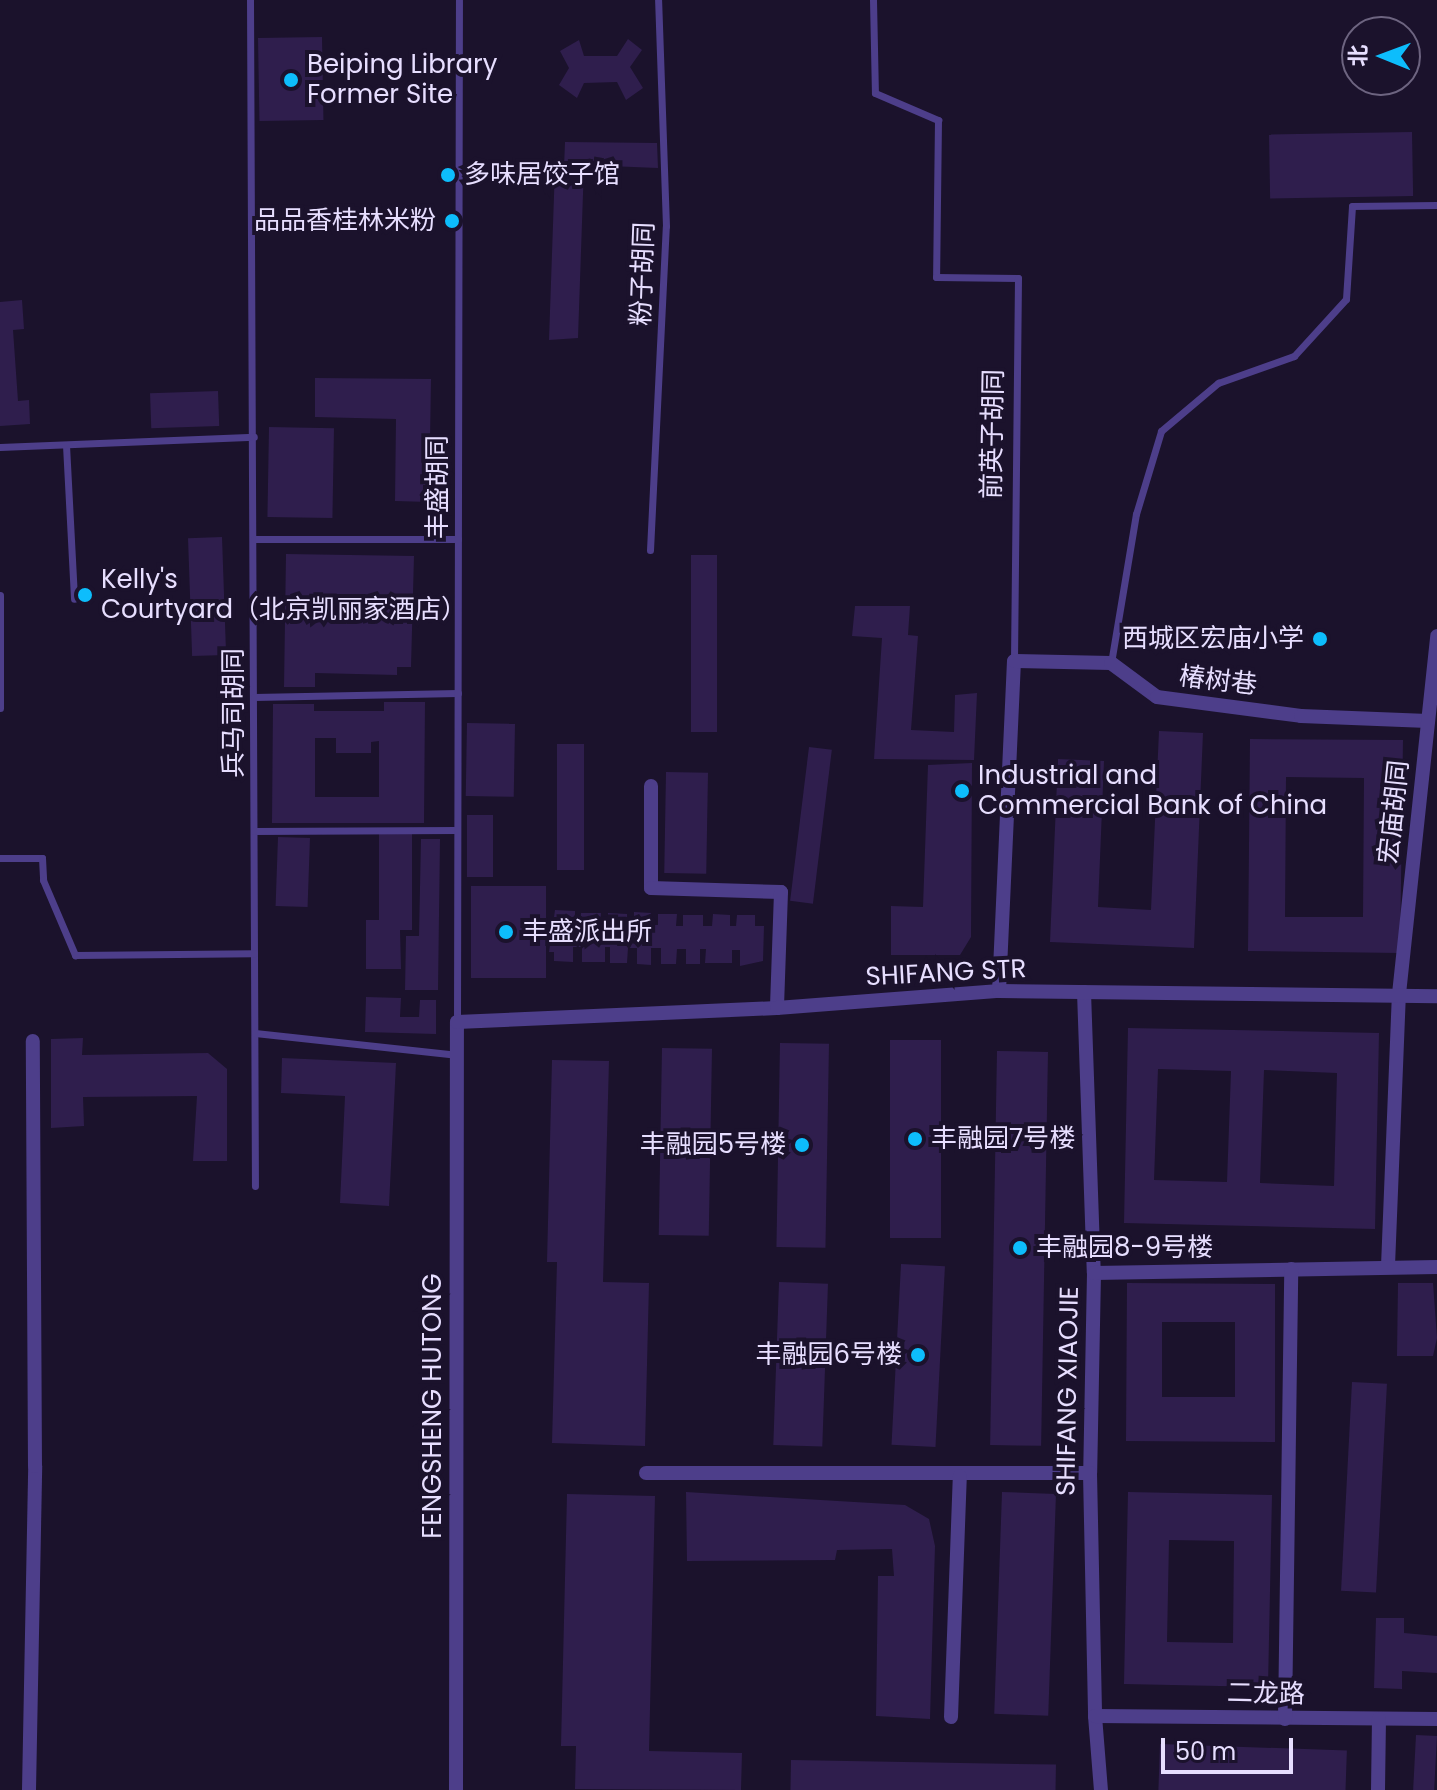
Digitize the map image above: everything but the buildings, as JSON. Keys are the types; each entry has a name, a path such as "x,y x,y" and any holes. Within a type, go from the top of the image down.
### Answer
{"street":[{"name":"宏庙胡同","path":"1388,1266 1399,994 1437,636"},
{"path":"1014,661 1111,663"},
{"name":"前英子胡同","path":"999,991 1014,661"},
{"name":"椿树巷","path":"1111,663 1157,697 1301,716 1428,721"},
{"path":"651,786 651,888 781,892 777,1008"},
{"name":"SHIFANG STR","path":"457,1022 777,1008 999,991 1437,996"},
{"name":"SHIFANG XIAOJIE","path":"1084,992 1094,1273 1090,1473 1095,1716 1101,1790"},
{"name":"FENGSHENG HUTONG","path":"456,1790 457,1022"},
{"path":"29,1790 35,1466 33,1041"},
{"path":"1094,1273 1437,1267"},
{"path":"1285,1719 1291,1269"},
{"path":"646,1473 960,1476 1090,1473"},
{"path":"951,1717 960,1476"},
{"name":"二龙路","path":"1095,1716 1437,1719"},
{"path":"1378,1790 1379,1719"}],"lane":[{"name":"兵马司胡同","path":"250,0 255,1186"},
{"name":"丰盛胡同","path":"457,1022 459,0"},
{"name":"粉子胡同","path":"650,550 666,226 658,0"},
{"name":"前英子胡同","path":"873,0 875,93 938,120 936,277 1018,278 1014,661"},
{"path":"1111,663 1136,514 1161,431 1218,383 1294,356 1346,299 1352,206 1437,205"},
{"path":"0,447 254,437"},
{"path":"66,445 74,599"},
{"path":"254,539 458,539"},
{"path":"0,595 0,708"},
{"path":"254,697 458,693"},
{"path":"254,831 457,830"},
{"path":"0,858 42,858 43,880 75,955 254,953"},
{"path":"255,1033 457,1055"}],"place":[{"name":"Beiping Library Former Site","path":"291,80"},
{"name":"多味居饺子馆","path":"448,175"},
{"name":"品品香桂林米粉","path":"452,221"},
{"name":"Kelly's Courtyard（北京凯丽家酒店）","path":"85,595"},
{"name":"西城区宏庙小学","path":"1320,639"},
{"name":"Industrial and Commercial Bank of China","path":"962,791"},
{"name":"丰盛派出所","path":"506,932"},
{"name":"丰融园7号楼","path":"915,1139"},
{"name":"丰融园5号楼","path":"802,1145"},
{"name":"丰融园8-9号楼","path":"1020,1248"},
{"name":"丰融园6号楼","path":"918,1355"}]}
